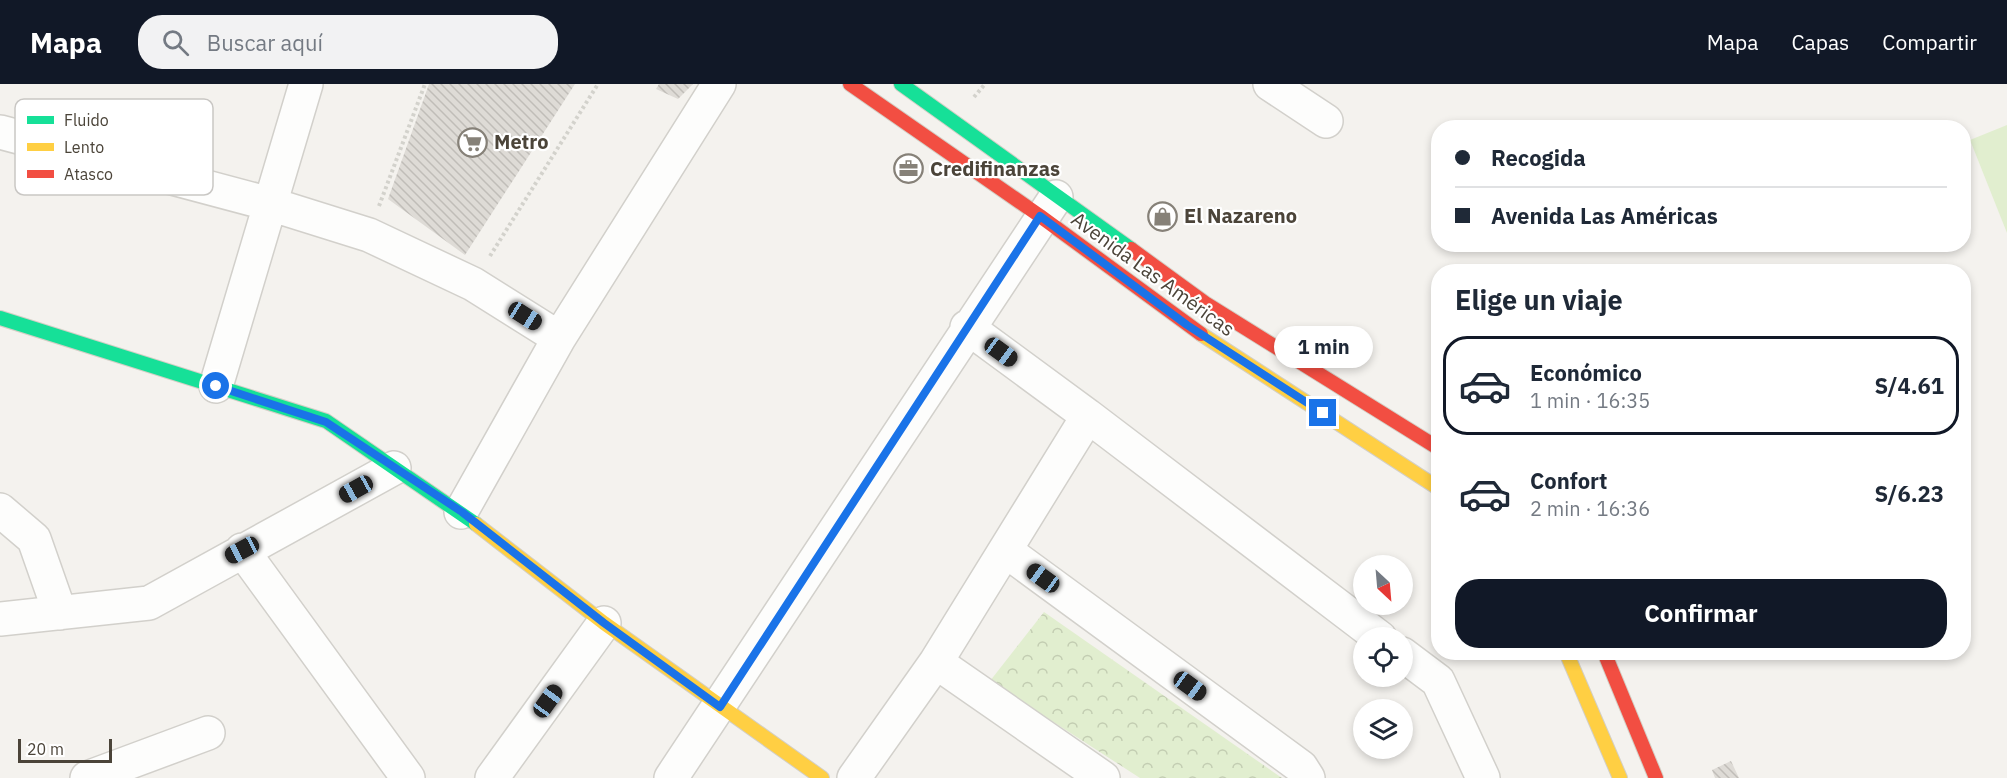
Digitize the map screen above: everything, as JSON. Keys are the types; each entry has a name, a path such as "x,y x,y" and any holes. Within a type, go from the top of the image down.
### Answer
{"main road":[{"name":"Avenida Las Américas","path":"850,84 1431,444"},
{"name":"Avenida Las Américas","path":"901,84 1187,325 1431,484"},
{"path":"0,318 326,422 462,512 604,623 822,778"},
{"path":"1569,660 1620,778"},
{"path":"1607,660 1656,778"}],"street":[{"path":"216,386 306,84"},
{"path":"462,512 559,338 719,84"},
{"path":"1270,84 1326,121"},
{"path":"0,132 15,136"},
{"path":"213,189 369,235 473,284 559,338"},
{"path":"671,778 1048,207"},
{"path":"967,327 1366,627"},
{"path":"854,778 936,662 1088,416"},
{"path":"0,619 149,603 394,468"},
{"path":"0,510 34,539 60,613"},
{"path":"242,550 408,778"},
{"path":"1006,551 1301,767 1308,778"},
{"path":"492,778 604,623"},
{"path":"936,662 1103,778"},
{"path":"1413,662 1438,681 1483,778"},
{"path":"87,778 208,733"}],"path":[{"path":"369,235 425,84"},
{"path":"473,284 598,84"}],"green space":[{"path":"2007,125 2007,233 1971,143 1971,140"},
{"path":"1044,612 1282,778 1140,778 990,681"}],"building":[{"name":"Metro","path":"429,84 575,84 465,255 388,199"},
{"path":"659,84 693,84 678,99 656,89"},
{"path":"1731,761 1739,778 1715,778 1712,770"}],"traffic: fast":[{"path":"901,84 1131,249"},
{"path":"0,318 326,421 476,524"}],"traffic: slow":[{"path":"1201,334 1431,483"},
{"path":"476,524 604,623 822,778"},
{"path":"1569,660 1620,778"}],"traffic: jam":[{"path":"850,84 1040,216 1201,334"},
{"path":"1131,249 1205,303 1431,444"},
{"path":"1607,660 1656,778"}],"place":[{"name":"Metro","path":"473,142"},
{"name":"Credifinanzas","path":"909,169"},
{"name":"El Nazareno","path":"1163,216"}],"route":[{"path":"216,386 326,422 462,512 604,623 720,707 967,327 1019,252 1040,216 1187,325 1323,413"}]}
